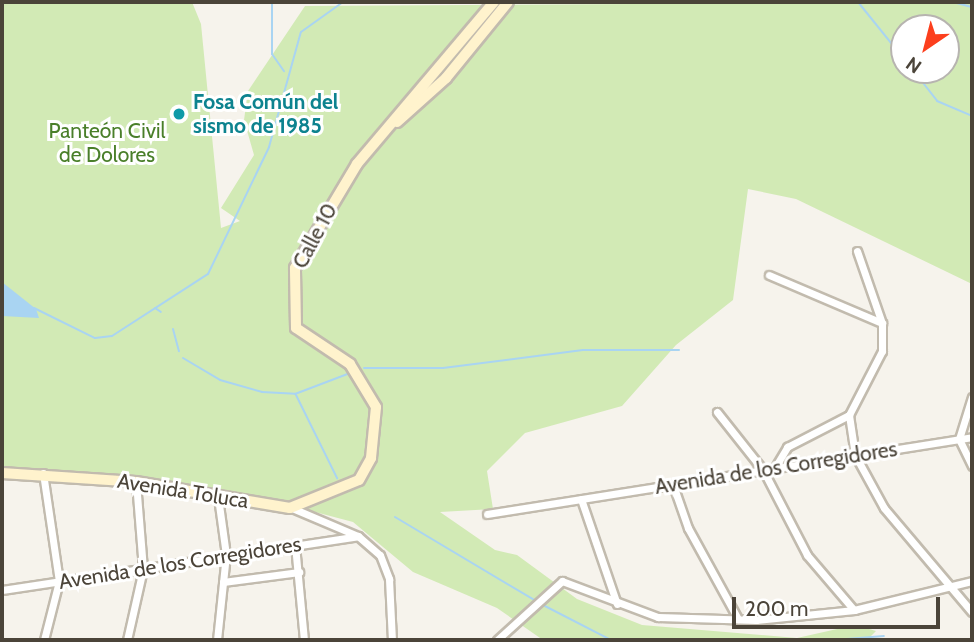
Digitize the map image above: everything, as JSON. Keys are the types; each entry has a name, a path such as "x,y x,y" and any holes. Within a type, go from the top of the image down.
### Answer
{"street":[{"name":"Calle 10","path":"290,508 349,489 371,458 378,426 370,390 350,364 296,328 291,306 299,258 376,140 494,2"},
{"name":"Calle 10","path":"376,140 446,78 508,2"},
{"path":"774,469 796,441 849,415 876,373 882,323 857,251"},
{"path":"769,275 882,323"},
{"path":"972,397 959,439 972,466"},
{"path":"717,412 763,470 807,555 854,610"},
{"path":"849,415 855,455 884,508 954,586 972,612"},
{"name":"Avenida de los Corregidores","path":"487,514 972,437"},
{"name":"Avenida Toluca","path":"2,473 43,472 136,482 218,498 290,508 358,536"},
{"path":"43,472 59,581 44,640"},
{"path":"127,640 144,569 136,482"},
{"path":"673,485 688,528 738,619"},
{"path":"217,640 226,555 218,498"},
{"path":"581,499 617,604"},
{"path":"358,536 387,566 392,640"},
{"name":"Avenida de los Corregidores","path":"2,590 358,536"},
{"path":"295,545 304,640"},
{"path":"223,582 299,572"},
{"path":"497,640 554,586 572,582 617,604 658,617 738,619 854,610 972,581"}],"green space":[{"name":"Panteón Civil de Dolores","path":"2,2 192,2 201,24 221,228 240,221 221,208 254,155 244,120 248,91 305,6 972,2 972,284 796,199 748,189 733,300 676,345 622,406 525,433 487,471 493,509 440,512 495,550 517,555 577,599 642,625 797,638 855,625 876,631 867,640 543,640 497,608 413,572 353,522 266,499 2,468"}],"water":[{"path":"2,282 36,309 39,318 2,316"}],"waterway":[{"path":"272,2 272,54 284,71"},
{"path":"34,308 95,338 112,336 208,274 269,147 301,32 343,2"},
{"path":"858,2 890,42"},
{"path":"953,2 972,7"},
{"path":"924,84 937,101 972,116"},
{"path":"155,308 161,312"},
{"path":"173,329 179,351"},
{"path":"364,368 443,368 583,350 679,350"},
{"path":"183,358 220,380 262,392 295,394 350,373"},
{"path":"296,395 337,478"},
{"path":"395,517 536,601"},
{"path":"541,604 611,640"},
{"path":"834,640 884,636"}],"place":[{"name":"Fosa Común del sismo de 1985","path":"179,114"}]}
